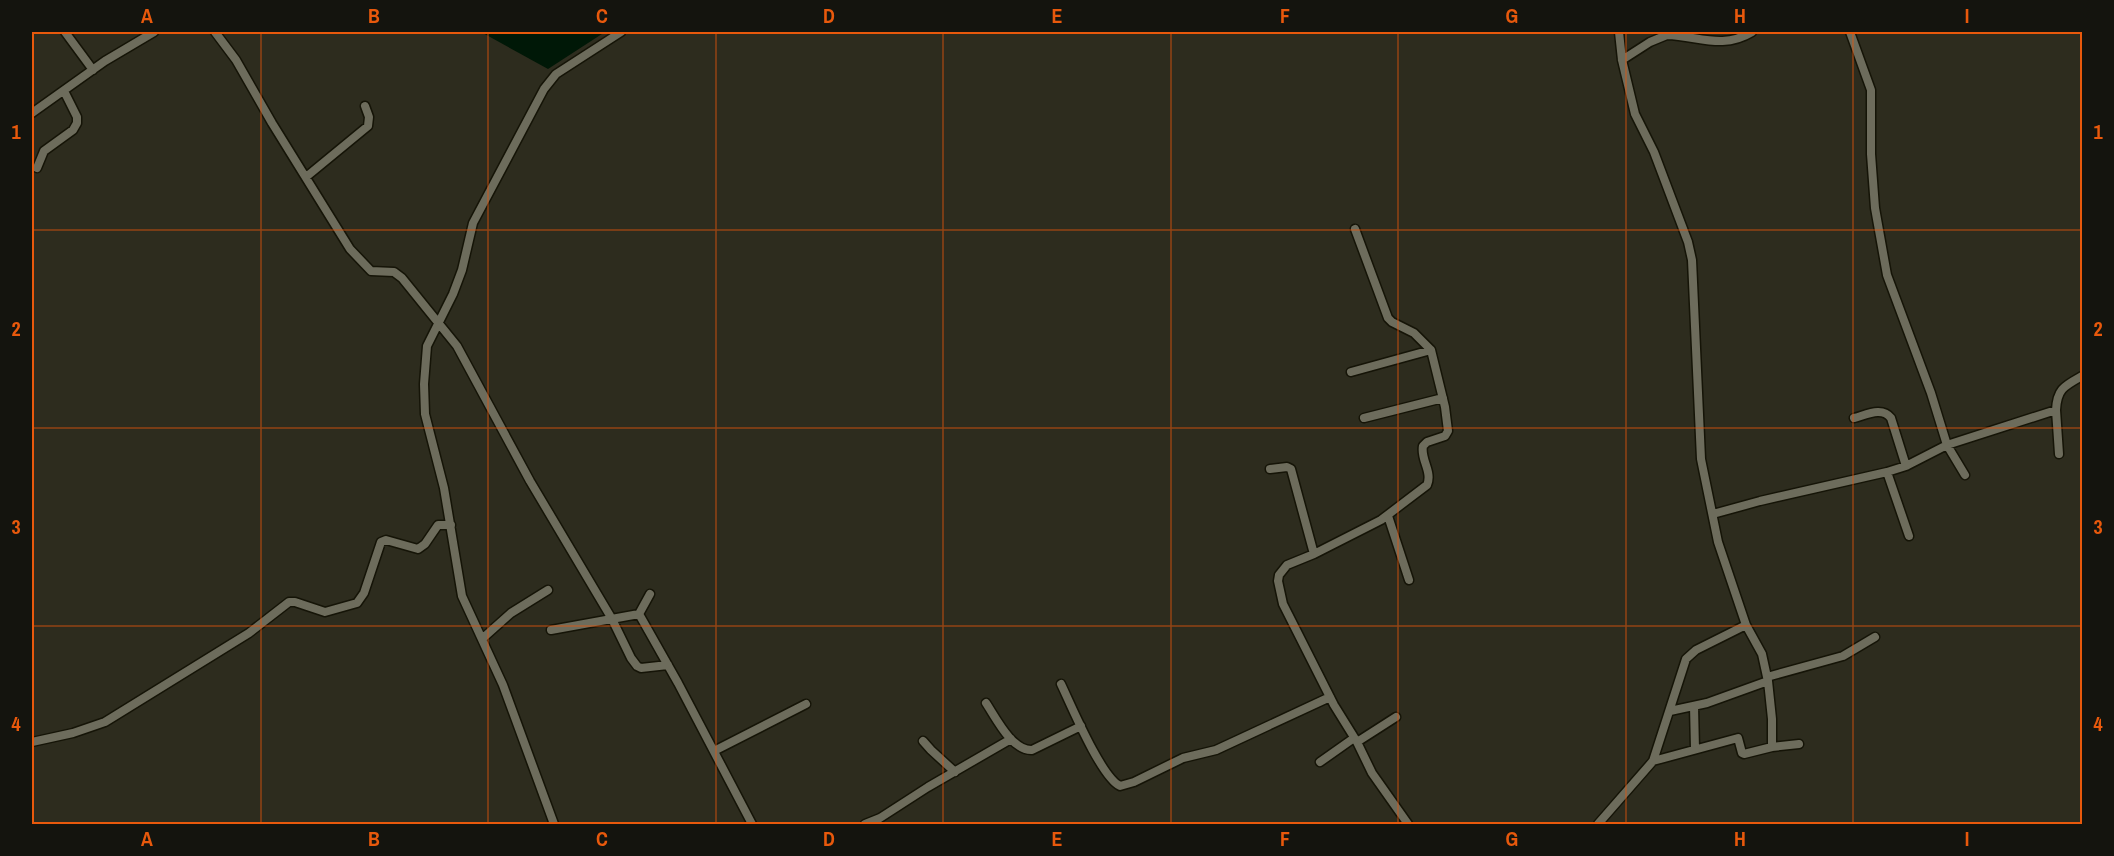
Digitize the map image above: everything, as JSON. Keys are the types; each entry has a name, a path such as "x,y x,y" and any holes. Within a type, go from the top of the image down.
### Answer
{"street":[{"path":"65,32 93,70"},
{"path":"32,113 93,70 154,32"},
{"path":"215,32 237,60 350,249 363,266 371,271 390,271 398,274 440,322 462,355 530,481 612,619 622,642 637,666 644,668 668,665"},
{"path":"554,825 511,705 483,638 462,596 444,488 426,422 425,353 458,282 473,223 544,89 556,74 621,32"},
{"path":"1619,32 1622,60 1635,114 1654,152 1688,242 1692,260 1701,459 1718,542 1746,625 1762,654 1768,679 1772,747"},
{"path":"1622,60 1666,33 1722,42 1733,41 1752,32"},
{"path":"1850,32 1872,90 1871,154 1875,208 1887,275 1931,393 1947,445 1965,475"},
{"path":"37,168 44,151 74,130 78,123 64,91"},
{"path":"306,177 368,126 369,117 365,106"},
{"path":"1355,229 1388,318 1414,333 1431,350 1443,398 1448,431 1445,436 1427,442 1422,449 1429,482 1388,516 1314,554 1287,565 1279,575 1278,582 1283,604 1330,697 1372,773 1408,825"},
{"path":"1351,372 1431,350"},
{"path":"2059,454 2055,410 2057,398 2061,391 2082,376"},
{"path":"1364,418 1443,398"},
{"path":"1713,514 1887,472 1906,466 1947,445 2055,410"},
{"path":"1854,418 1882,411 1888,413 1906,466"},
{"path":"1270,469 1287,467 1291,469 1314,554"},
{"path":"1887,472 1909,536"},
{"path":"1388,516 1409,580"},
{"path":"32,742 105,722 265,622 289,602 325,612 357,603 364,593 381,542 386,540 418,549 425,544 438,525 451,525"},
{"path":"483,638 511,613 548,590"},
{"path":"639,615 650,594"},
{"path":"551,630 639,615"},
{"path":"639,615 668,665 752,825"},
{"path":"1598,825 1653,761 1690,654 1746,625"},
{"path":"1670,711 1733,695 1768,679 1843,656 1875,637"},
{"path":"1061,684 1081,726 1111,778 1116,784 1122,786 1183,758 1216,750 1330,697"},
{"path":"986,703 1011,739 1024,750 1032,750 1081,726"},
{"path":"714,752 806,704"},
{"path":"1694,706 1695,749"},
{"path":"1320,762 1396,717"},
{"path":"1653,761 1738,738 1744,754 1772,747 1799,744"},
{"path":"865,825 1011,739"},
{"path":"923,741 955,772"}],"shaded area":[{"path":"481,32 605,32 548,69"}]}
